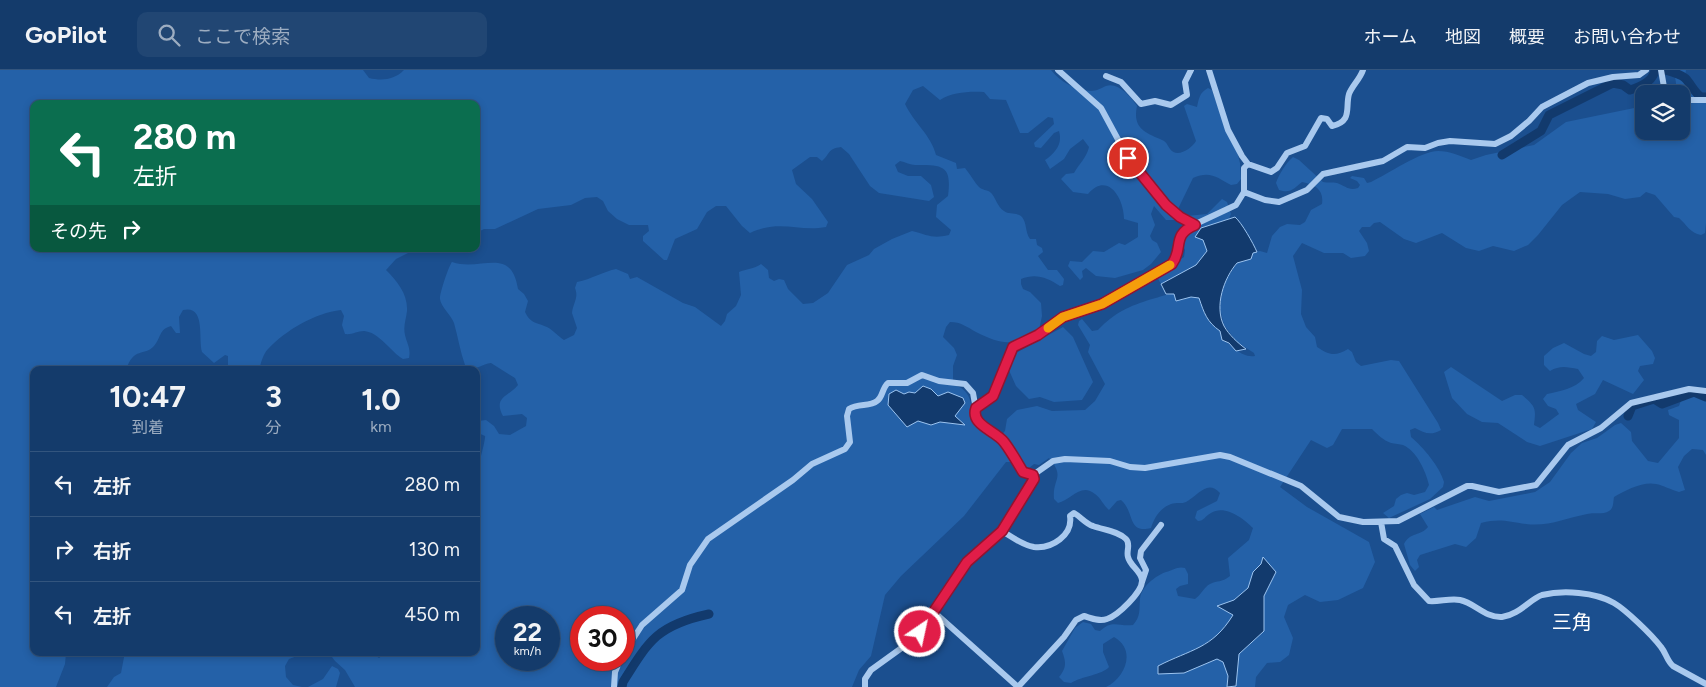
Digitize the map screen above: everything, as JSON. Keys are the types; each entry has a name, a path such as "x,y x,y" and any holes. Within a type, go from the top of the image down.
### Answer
{"street":[{"path":"1058,70 1102,108 1128,158 1166,205 1180,217 1195,225"},
{"path":"1106,76 1121,82 1142,104 1155,101 1171,105 1187,95 1185,82 1191,70"},
{"path":"1209,70 1228,130 1248,164 1268,172 1274,171 1284,155 1305,146 1319,119 1324,118 1332,126 1343,121 1348,115 1349,94 1363,70"},
{"path":"1244,192 1264,200 1279,202 1307,190 1323,174 1383,161 1407,148 1425,148 1450,141 1495,144 1511,136 1542,107 1588,83 1614,77 1639,75 1646,70"},
{"path":"1661,70 1664,85"},
{"path":"1690,100 1706,100"},
{"path":"976,408 993,396 1013,347 1038,335 1063,317 1102,304 1172,264 1176,259 1181,233 1185,229 1236,205 1244,192 1244,168 1248,164"},
{"path":"635,636 642,625 682,590 690,565 708,539 793,480 812,464 845,449 850,442 848,412 853,406 878,401 888,383 906,384 922,375 939,382 965,384 973,393 976,408 975,414 978,421 1003,440 1023,472 1033,475"},
{"path":"1033,475 1053,461 1065,459 1110,461 1130,467 1145,468 1220,455 1266,470 1282,479 1301,486 1339,517 1362,522 1398,521 1467,486 1499,492 1536,485 1568,445 1601,428 1631,403 1689,389 1706,391"},
{"path":"865,687 866,679 871,670 914,639 967,562 1002,531 1034,479 1033,475"},
{"path":"1002,531 1020,543 1032,546 1049,545 1063,537 1071,526 1070,516 1074,513 1092,526 1126,538 1128,542 1128,558 1140,574 1142,582"},
{"path":"1381,522 1384,539 1395,546 1414,585 1429,601 1461,600 1489,614 1502,617 1526,607 1537,597 1543,595 1574,593 1604,598 1620,606 1640,624 1662,647 1668,662 1672,666 1698,681 1706,682"},
{"path":"934,612 1018,687 1064,637 1076,620 1084,616 1100,621 1116,615 1130,601 1142,582 1146,570 1140,558 1141,551 1162,524"},
{"path":"614,687 615,671"}],"shaded area":[{"path":"0,70 363,70 369,78 383,79 392,78 404,70 1051,70 1064,82 1080,89 1093,91 1111,85 1120,88 1137,106 1138,125 1146,132 1164,141 1176,153 1188,149 1196,141 1184,106 1187,104 1197,107 1203,92 1208,88 1212,90 1226,131 1235,144 1240,163 1241,179 1237,184 1231,185 1209,175 1193,178 1178,209 1180,214 1187,216 1207,214 1222,199 1227,202 1231,214 1229,219 1201,228 1207,251 1196,265 1161,284 1157,277 1158,274 1184,257 1185,250 1182,243 1190,225 1178,220 1166,220 1154,206 1151,214 1155,225 1150,236 1157,243 1161,252 1143,270 1115,278 1096,276 1086,268 1082,271 1083,277 1080,280 1068,266 1070,261 1082,262 1093,251 1104,252 1119,243 1125,245 1138,237 1138,223 1124,219 1121,203 1114,190 1102,185 1088,194 1073,192 1061,179 1066,174 1074,173 1087,154 1089,147 1083,139 1070,149 1064,159 1050,169 1045,160 1059,144 1059,131 1054,133 1041,148 1035,147 1034,143 1054,124 1053,118 1048,117 1028,133 1020,133 1006,100 990,99 984,92 973,92 956,94 940,100 923,86 913,90 905,104 930,141 936,155 956,163 957,169 965,168 979,187 992,194 1002,209 1022,217 1030,239 1036,239 1037,245 1042,248 1043,252 1038,256 1048,270 1057,270 1064,279 1063,285 1060,286 1050,280 1036,276 1021,279 1023,289 1030,292 1041,303 1042,316 1039,330 1022,339 1008,342 994,340 954,322 950,322 946,327 943,337 954,348 957,355 953,366 953,385 964,390 967,394 976,421 1000,436 1005,431 1007,419 1017,410 1037,406 1052,411 1085,410 1095,401 1105,384 1088,352 1090,345 1078,325 1082,319 1092,331 1098,330 1110,319 1136,304 1174,294 1182,300 1191,297 1200,298 1206,317 1220,331 1222,340 1245,355 1255,356 1254,353 1237,342 1224,325 1220,308 1223,285 1237,263 1251,259 1253,252 1267,253 1272,236 1280,227 1287,224 1300,225 1305,222 1311,210 1322,204 1322,195 1318,188 1307,183 1302,182 1289,191 1279,190 1276,183 1277,180 1285,165 1293,157 1299,160 1323,182 1337,183 1349,189 1355,189 1360,185 1357,181 1350,178 1352,176 1364,178 1367,183 1371,182 1431,152 1446,152 1471,160 1534,145 1566,122 1635,108 1635,140 1690,140 1690,90 1697,99 1706,103 1706,223 1705,233 1701,235 1691,231 1679,218 1674,217 1655,195 1646,192 1640,197 1625,199 1608,194 1580,192 1562,205 1528,245 1514,251 1493,246 1479,251 1466,248 1442,233 1416,243 1404,239 1380,222 1374,223 1370,227 1362,227 1359,231 1367,243 1369,251 1365,256 1351,258 1343,253 1324,253 1302,243 1293,256 1302,290 1301,314 1306,327 1315,337 1317,347 1332,354 1348,349 1352,352 1356,362 1361,366 1391,360 1399,361 1441,430 1431,433 1415,428 1410,430 1411,437 1421,446 1439,470 1444,482 1443,487 1430,499 1389,518 1383,513 1394,506 1396,499 1407,493 1414,495 1425,492 1429,485 1426,474 1413,452 1403,445 1391,443 1372,429 1342,429 1333,445 1327,448 1311,440 1280,487 1307,507 1369,542 1375,562 1363,588 1338,600 1320,602 1305,595 1288,605 1284,617 1293,638 1289,655 1280,662 1267,663 1256,677 1255,687 1106,687 1113,683 1126,664 1127,656 1125,649 1114,637 1103,644 1103,652 1109,667 1106,670 1071,683 1064,682 1059,677 1065,664 1062,651 1075,628 1083,622 1091,624 1095,630 1100,631 1112,624 1133,625 1138,616 1141,595 1146,586 1157,576 1178,568 1185,568 1188,574 1188,584 1176,589 1178,596 1195,599 1208,585 1230,576 1228,558 1249,540 1253,528 1234,514 1222,510 1211,513 1198,521 1195,518 1197,511 1217,501 1220,493 1211,488 1203,490 1186,502 1173,503 1167,506 1158,514 1151,528 1143,529 1135,525 1121,500 1117,501 1109,510 1097,496 1085,490 1058,503 1054,499 1054,492 1058,474 1049,458 1039,465 1034,464 1024,472 1016,469 1011,462 1006,462 964,516 901,576 885,595 871,656 859,670 852,687 355,687 345,670 331,656 376,656 379,658 381,656 480,656 480,460 485,436 480,434 480,421 486,420 494,426 499,434 510,435 526,426 527,418 522,414 503,416 500,410 503,398 518,385 515,378 491,363 480,367 465,365 454,323 440,299 444,280 452,262 463,264 493,263 502,264 509,268 518,289 528,301 525,312 529,319 549,328 564,340 574,335 577,328 572,313 576,298 575,288 577,282 616,269 628,274 630,279 637,277 683,303 695,307 721,326 727,314 736,306 741,295 739,272 761,264 768,270 769,278 774,281 784,280 788,289 803,304 813,303 828,293 847,265 869,255 874,249 892,239 912,231 934,237 949,235 951,230 936,217 937,205 948,196 947,173 944,169 933,165 913,165 900,161 895,165 898,172 908,176 921,176 931,185 934,197 929,201 879,193 870,186 849,154 841,147 837,148 831,150 822,161 817,157 810,157 792,170 796,184 812,199 828,222 826,227 780,226 750,233 726,206 716,206 707,212 697,229 675,239 667,260 664,260 643,241 643,236 649,231 648,225 629,225 617,219 608,211 603,201 597,197 585,198 571,205 538,209 495,229 480,231 480,100 30,100 30,252 410,252 396,259 386,270 398,283 406,299 407,311 404,332 409,349 409,358 403,359 380,338 369,332 361,331 345,334 342,325 344,316 341,310 311,319 283,335 266,351 260,366 227,366 228,356 225,355 214,363 202,352 198,317 195,312 183,310 179,317 180,333 176,333 171,326 167,327 154,346 132,358 128,366 30,366 30,656 66,656 65,664 56,687 0,687"},
{"path":"1674,70 1686,70 1688,85 1676,85"},
{"path":"1235,217 1244,228 1257,252 1253,253 1251,259 1237,263 1232,269 1220,301 1221,318 1224,326 1228,333 1246,349 1236,351 1229,343 1222,340 1220,331 1206,317 1199,298 1191,297 1176,301 1174,294 1166,294 1161,284 1196,265 1207,251 1203,240 1195,237 1201,228"},
{"path":"1063,327 1073,337 1093,382 1082,400 1054,402 1040,397 1029,399 1016,386 1008,368 1016,353"},
{"path":"1638,335 1652,351 1655,358 1653,364 1640,366 1638,371 1644,380 1633,394 1603,380 1595,394 1576,404 1578,410 1596,422 1592,429 1540,446 1527,442 1498,423 1482,422 1467,414 1452,398 1444,372 1451,367 1502,401 1515,395 1522,395 1534,408 1534,425 1540,428 1559,414 1556,409 1548,406 1543,399 1547,394 1572,387 1584,378 1578,369 1560,367 1550,371 1544,365 1544,356 1553,348 1564,343 1591,356 1596,352 1597,341 1602,336 1614,340"},
{"path":"923,386 931,389 938,396 948,392 963,398 965,403 955,416 965,425 940,422 931,425 918,421 907,427 888,405 889,394 896,390 904,394 909,392 915,393"},
{"path":"1696,396 1706,400 1706,455 1703,450 1692,449 1684,456 1678,467 1685,490 1679,492 1651,483 1629,489 1614,497 1612,508 1604,513 1589,513 1557,522 1534,525 1499,521 1481,523 1476,538 1466,547 1455,544 1420,555 1417,560 1419,567 1415,571 1410,565 1404,544 1406,540 1428,527 1420,514 1434,507 1437,510 1475,497 1489,501 1535,492 1550,482 1571,453 1582,443 1597,438 1621,423 1631,432 1632,441 1648,461 1658,463 1679,438 1679,420 1669,415 1668,410 1679,406 1682,398"},
{"path":"1263,557 1276,572 1264,596 1264,631 1239,654 1236,686 1227,687 1228,676 1223,662 1217,659 1184,673 1158,674 1158,666 1200,647 1217,635 1233,615 1217,606 1234,600 1248,588 1253,572 1261,564"},
{"path":"124,656 297,656 289,659 285,666 286,677 293,685 302,687 107,687 114,677 121,673"},
{"path":"332,666 338,669 340,673 336,687 308,687 323,679"}],"waterway":[{"path":"1502,155 1541,131 1549,115 1613,83 1623,85 1630,90 1638,87 1649,81 1655,70"},
{"path":"1665,70 1683,77 1701,97 1706,97"},
{"path":"1628,416 1632,406 1654,399 1662,404 1694,392 1706,397"},
{"path":"622,687 623,682 640,655 657,636 678,623 709,614"}],"slow traffic":[{"path":"1048,328 1063,317 1102,304 1170,265"}],"district":[{"name":"三角","path":"1572,622"}],"route":[{"path":"920,632 967,562 1002,531 1034,479 1033,475 1023,472 1003,440 978,421 975,414 976,408 993,396 1013,347 1038,335 1063,317 1102,304 1172,264 1176,259 1181,233 1195,225 1180,217 1166,205 1147,179 1128,158"}]}
